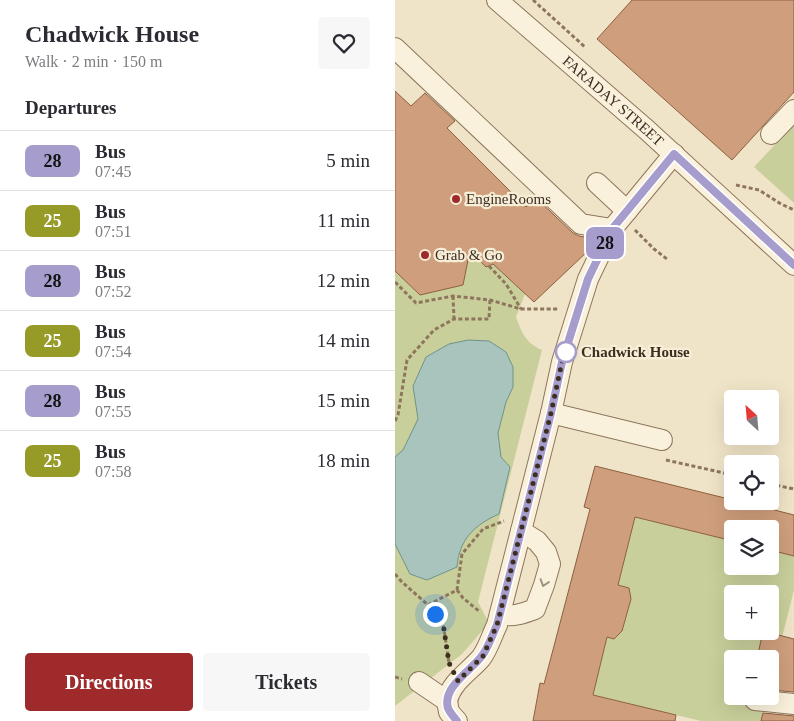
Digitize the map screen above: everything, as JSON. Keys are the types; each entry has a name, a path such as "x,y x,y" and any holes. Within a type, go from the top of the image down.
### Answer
{"street":[{"name":"FARADAY STREET","path":"497,0 674,154 794,265"},
{"path":"395,48 581,224 620,219"},
{"path":"771,134 794,110"},
{"path":"457,721 449,712 448,694 483,656 497,625 551,413 562,362 588,279 620,219 674,154"},
{"path":"597,182 620,219"},
{"path":"551,413 661,440"},
{"path":"500,614 510,616 523,614 535,609 550,564 546,552 523,522"},
{"path":"419,682 447,701"},
{"path":"779,702 794,704"}],"path":[{"path":"736,185 759,190 794,210"},
{"path":"620,219 667,259"},
{"path":"489,266 507,284 521,309"},
{"path":"395,282 416,303 453,296 489,300 521,309 579,308"},
{"path":"453,296 454,319"},
{"path":"395,421 398,415 407,360 434,330 454,319 489,319 489,300"},
{"path":"779,486 794,489"},
{"path":"500,614 483,614 467,602 457,590 463,554 483,529 523,522"},
{"path":"395,574 443,623 449,663 458,681"},
{"path":"427,605 457,590"}],"green space":[{"path":"794,124 794,203 754,167"},
{"path":"470,250 486,267 493,264 525,294 516,317 525,337 542,350 478,602 489,623 462,654 395,706 395,271 420,295 462,285"},
{"path":"635,517 724,539 724,575 779,575 779,552 794,556 794,590 779,650 776,650 770,640 779,640 779,585 724,585 724,640 762,640 759,650 724,650 724,705 765,705 761,721 701,721 593,695 607,637 614,639 622,631 631,599 629,588 618,585"}],"water":[{"path":"468,340 489,341 506,352 513,367 513,387 506,402 498,433 501,457 510,467 499,514 482,523 469,534 458,557 457,567 427,580 410,574 395,544 395,457 403,450 418,419 413,386 426,357 449,344"}],"building":[{"path":"632,0 794,0 794,92 732,160 597,39"},
{"name":"EngineRooms","path":"395,91 411,106 425,93 455,121 447,128 526,207 535,197 573,233 590,238 593,241 589,250 534,302 493,264 486,267 470,250 463,285 420,295 395,271"},
{"path":"595,466 724,498 724,510 774,510 794,515 794,556 779,552 779,520 724,520 724,539 635,517 618,585 629,588 631,599 622,631 614,639 607,637 593,695 676,715 675,721 533,721 540,683 544,684 590,509 584,507"},
{"path":"779,635 794,639 794,692 779,691 779,650 759,650 761,640 779,640"},
{"path":"763,713 794,716 794,721 761,721"}],"bus line":[{"name":"28","path":"457,721 447,707 448,694 453,686 483,656 497,625 551,413 562,362 588,279 612,229 674,154 794,265"}],"place":[{"name":"EngineRooms","path":"456,199"},
{"name":"Grab & Go","path":"425,255"},
{"name":"Chadwick House","path":"566,352"}],"route":[{"path":"435,614 443,623 449,663 458,681 483,656 497,625 568,344 566,352"}]}
